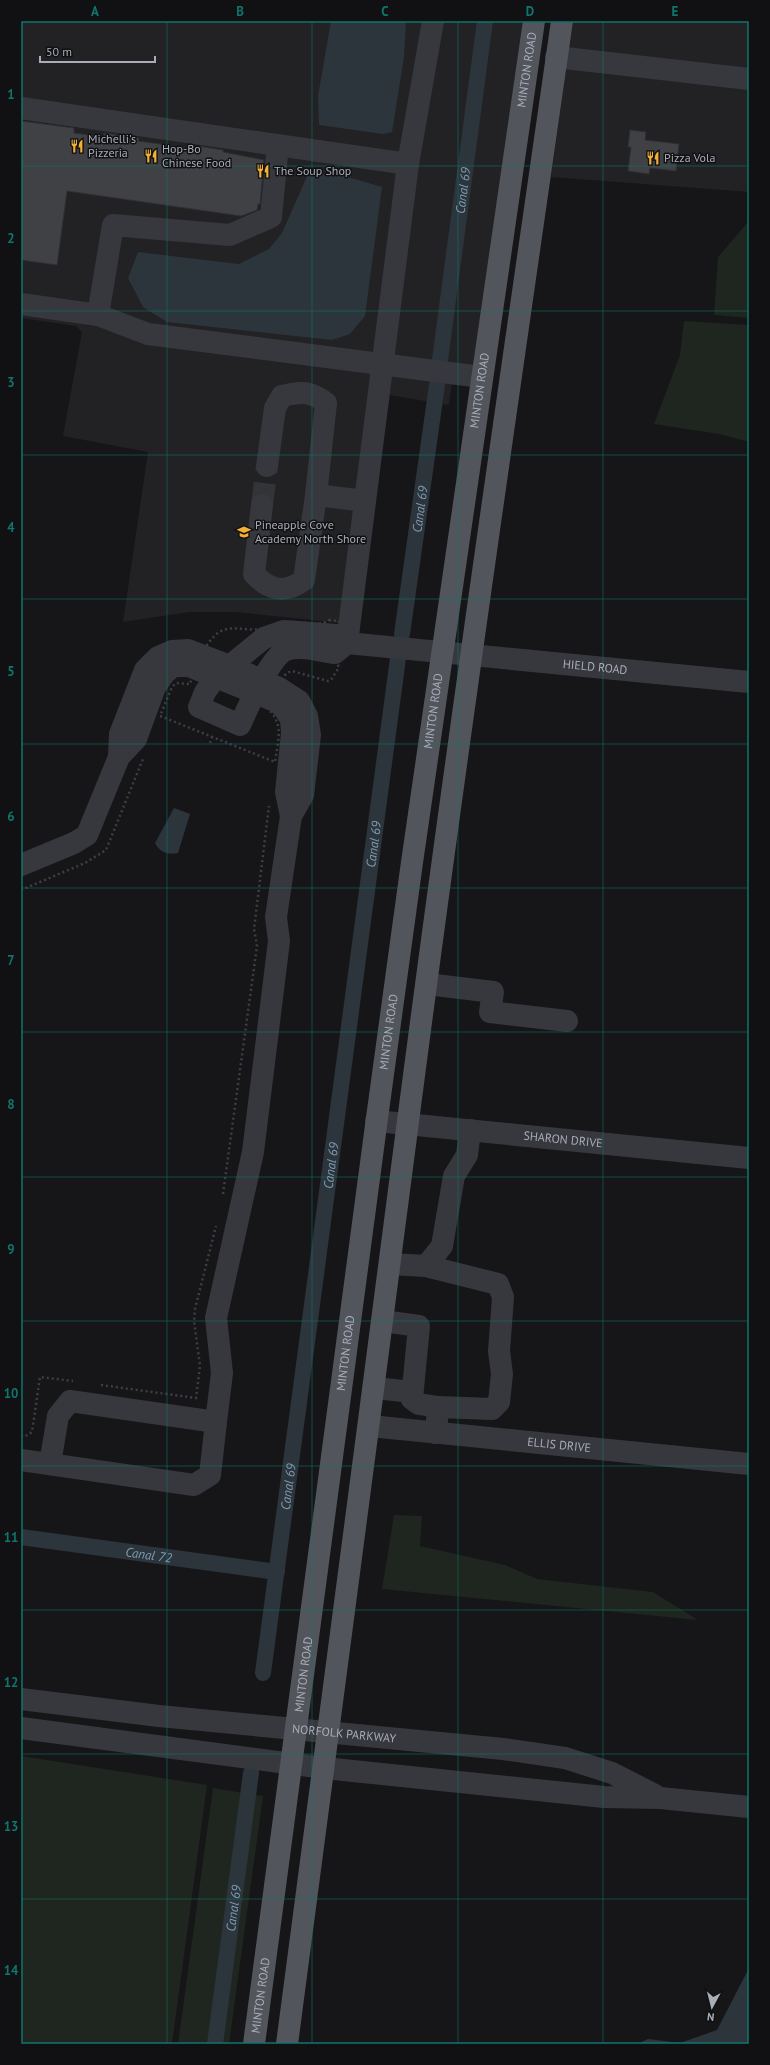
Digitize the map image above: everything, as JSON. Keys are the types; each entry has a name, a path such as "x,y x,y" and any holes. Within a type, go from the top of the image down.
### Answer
{"main road":[{"name":"MINTON ROAD","path":"254,2044 298,1729 376,1121 441,651 534,21"},
{"path":"287,2044 370,1426 427,984 472,654 562,21"},
{"path":"481,377 494,412 488,456 495,491"}],"street":[{"path":"347,643 337,635 284,631 264,638 223,671 205,692 200,707 240,725 259,687 279,654 287,650 302,649 335,653 347,643 381,366 408,164 433,21"},
{"path":"556,57 749,79"},
{"path":"21,108 408,164"},
{"path":"98,315 113,225 230,235 271,217 278,145"},
{"path":"21,304 98,315 148,334 381,366 481,377"},
{"path":"262,505 254,574 262,583 277,589 293,588 304,580 316,495 326,403 315,395 297,392 282,396 276,408 266,466"},
{"path":"316,495 365,501"},
{"name":"HIELD ROAD","path":"347,643 749,682"},
{"path":"21,865 74,843 87,835 119,757 120,734 135,718 145,670 158,657 172,650 188,650 223,671 259,687 283,707 292,719 292,733 285,771 286,792 291,816 276,917 279,941 253,1152 216,1318 222,1373 210,1475 194,1485 21,1460"},
{"path":"427,984 493,992 490,1012 567,1021"},
{"name":"SHARON DRIVE","path":"376,1121 749,1158"},
{"path":"426,1266 442,1246 454,1176 467,1155 470,1130"},
{"path":"442,1246 453,1273"},
{"path":"383,1321 419,1326 412,1392 412,1399 418,1404 438,1407 492,1409 500,1402 502,1374 499,1351 503,1298 498,1284 426,1266 390,1264"},
{"path":"375,1388 412,1392"},
{"path":"50,1464 58,1416 70,1401 216,1422"},
{"path":"436,1433 438,1407"},
{"name":"ELLIS DRIVE","path":"370,1426 749,1464"},
{"name":"NORFOLK PARKWAY","path":"21,1698 159,1716 503,1749 564,1758 612,1773 660,1798"},
{"name":"NORFOLK PARKWAY","path":"21,1728 324,1768 604,1797 660,1798 749,1807"}],"path":[{"path":"210,744 212,737"},
{"path":"222,1199 257,946 254,929 270,798"},
{"path":"94,1384 196,1398 200,1366 194,1321 195,1309 217,1221"},
{"path":"21,1436 24,1437 32,1432 40,1377 79,1382"}],"shaded area":[{"path":"21,21 534,21 481,377 21,304"},
{"path":"331,21 406,21 404,57 392,132 383,134 319,125 318,96"},
{"path":"573,21 749,21 749,192 551,177"},
{"path":"308,174 341,175 382,187 365,316 350,334 332,340 167,322 143,307 128,278 138,252 239,264 269,249 282,233"},
{"path":"749,221 749,318 714,315 718,257"},
{"name":"Pineapple Cove Academy North Shore","path":"21,312 452,382 449,405 371,392 341,623 236,612 189,612 123,622 148,452 63,436 82,332 76,326 21,318"},
{"path":"684,321 749,325 749,442 719,434 654,424 680,355"},
{"path":"174,808 190,814 178,853 171,854 159,849 155,843"},
{"path":"394,1515 422,1516 420,1546 505,1565 537,1579 653,1592 698,1620 382,1589"},
{"path":"21,1756 207,1785 172,2044 21,2044"},
{"path":"213,1788 263,1796 229,2044 178,2044"},
{"path":"749,1968 749,2044 637,2044 648,2039 680,2043 717,2030"}],"building":[{"path":"21,121 74,128 74,133 104,137 104,133 139,138 138,141 197,149 197,146 223,150 223,152 264,160 260,204 258,204 257,210 241,216 67,191 57,265 21,260"},
{"name":"Pizza Vola","path":"630,130 646,132 645,140 679,144 676,171 650,168 649,174 628,171 631,147 628,147"}],"waterway":[{"name":"Canal 69","path":"440,360 485,21"},
{"name":"Canal 69","path":"402,634 437,385"},
{"name":"Canal 69","path":"263,1673 398,658"},
{"name":"Canal 72","path":"21,1537 277,1572"},
{"name":"Canal 69","path":"215,2044 251,1773"}],"tunnel":[{"path":"262,505 267,466"}],"place":[{"name":"Michelli's Pizzeria","path":"77,146"},
{"name":"Hop-Bo Chinese Food","path":"151,156"},
{"name":"Pizza Vola","path":"653,158"},
{"name":"The Soup Shop","path":"263,171"},
{"name":"Pineapple Cove Academy North Shore","path":"244,532"}]}
